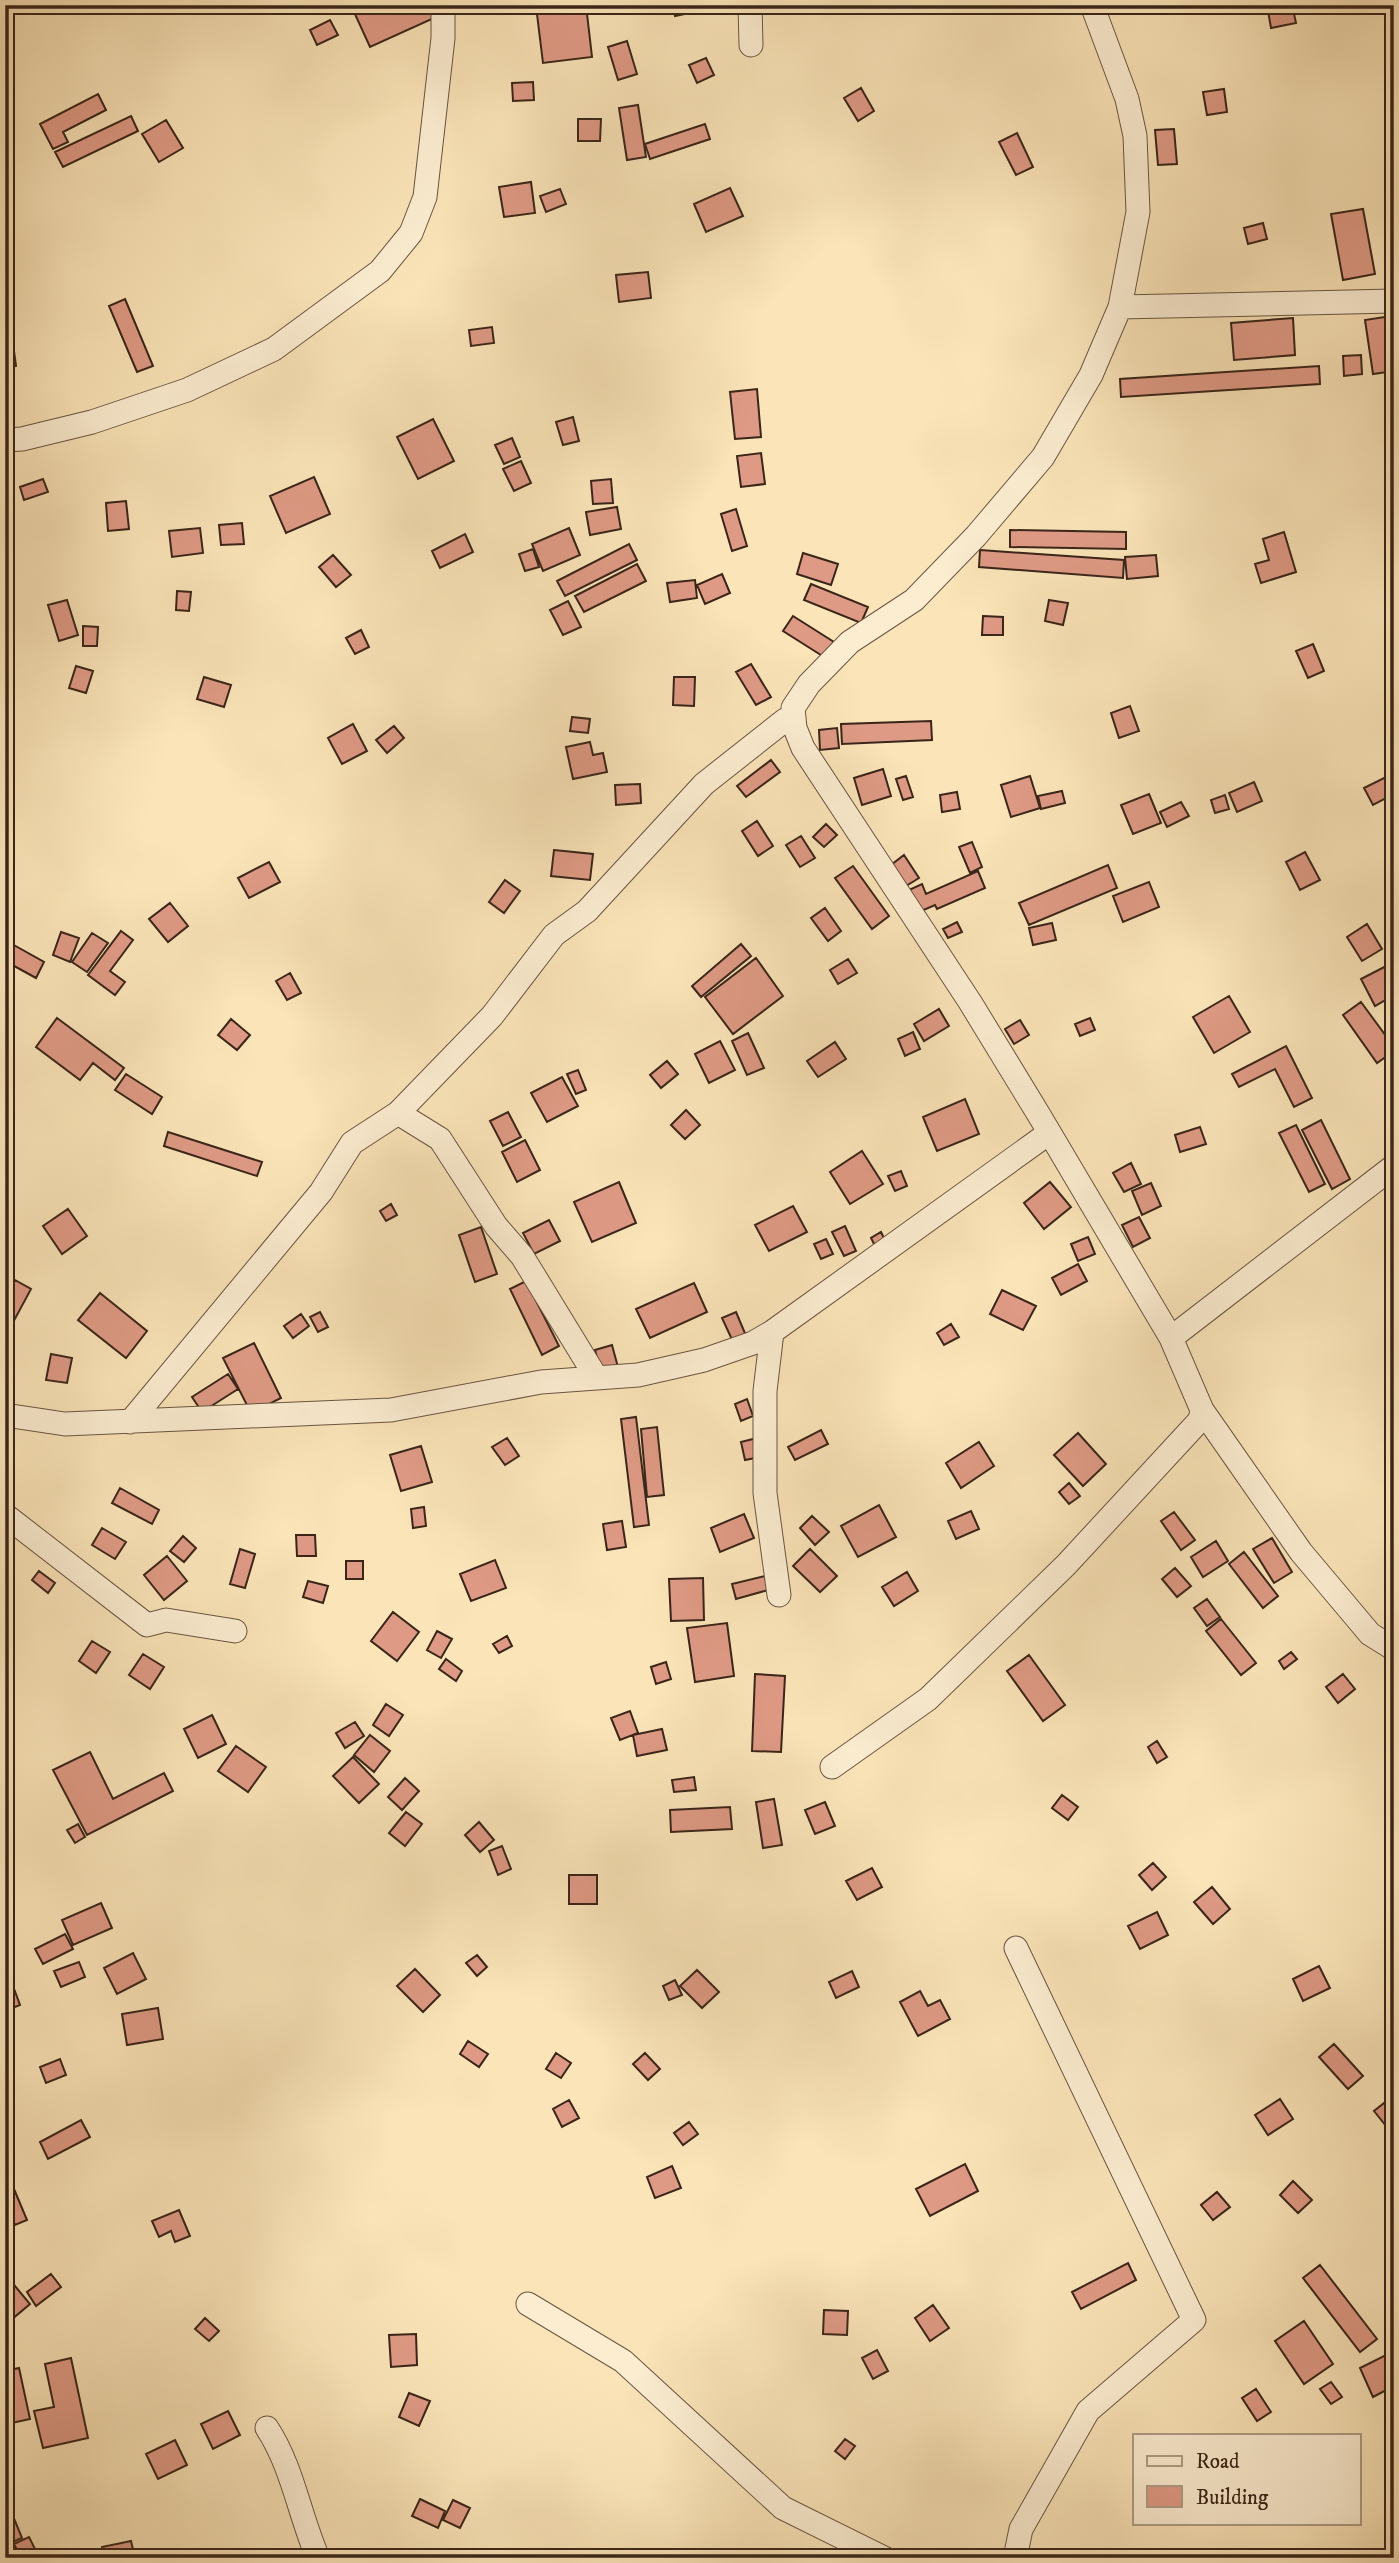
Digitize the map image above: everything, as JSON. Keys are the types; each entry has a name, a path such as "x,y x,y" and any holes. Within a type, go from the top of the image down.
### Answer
{"street":[{"path":"5,440 92,422 187,390 274,349 380,271 411,233 425,197 443,38 443,5"},
{"path":"750,5 751,46"},
{"path":"1092,5 1127,99 1135,136 1138,212 1119,307 1091,375 1043,457 976,536 914,600 850,642 809,684 793,708 792,718 803,748 970,1002 1171,1338 1202,1410 1301,1552 1370,1634 1394,1649"},
{"path":"1119,307 1394,301"},
{"path":"130,1422 321,1192 352,1143 398,1113 492,1016 554,934 587,911 704,784 785,720 792,718"},
{"path":"398,1113 440,1139 496,1226 522,1256 596,1377"},
{"path":"7,1419 65,1424 391,1410 541,1382 638,1375 704,1360 752,1343 772,1332 1049,1133"},
{"path":"1171,1338 1394,1166"},
{"path":"772,1332 765,1391 765,1493 779,1595"},
{"path":"832,1767 928,1699 1131,1496 1200,1420 1202,1410"},
{"path":"5,1515 147,1625 166,1620 235,1631"},
{"path":"1015,2558 1021,2529 1088,2411 1194,2320 1016,1948"},
{"path":"528,2304 623,2361 783,2508 884,2558"},
{"path":"267,2428 293,2479 306,2529 318,2558"}],"building":[{"path":"368,5 429,5 434,18 370,47 354,12"},
{"path":"586,5 592,57 543,63 536,6"},
{"path":"673,5 698,5 699,11 675,16"},
{"path":"702,5 725,5 725,10 702,12"},
{"path":"1267,5 1292,5 1296,23 1271,28"},
{"path":"330,20 338,35 317,45 310,30"},
{"path":"627,41 637,74 618,80 608,47"},
{"path":"706,58 714,75 697,83 689,65"},
{"path":"533,82 534,100 513,101 512,83"},
{"path":"861,88 874,111 858,121 844,98"},
{"path":"1224,89 1227,112 1207,115 1203,92"},
{"path":"98,94 106,110 63,132 68,142 53,149 40,124"},
{"path":"638,105 646,157 627,160 619,108"},
{"path":"131,116 138,131 63,167 55,152"},
{"path":"578,119 601,119 600,141 578,141"},
{"path":"166,120 183,148 159,162 142,134"},
{"path":"705,124 710,139 650,159 645,144"},
{"path":"1174,129 1177,164 1158,165 1155,130"},
{"path":"1017,133 1033,167 1016,175 999,142"},
{"path":"531,182 535,213 504,217 499,187"},
{"path":"730,188 743,216 706,232 694,204"},
{"path":"560,189 566,204 546,212 540,196"},
{"path":"1363,209 1375,274 1343,280 1331,214"},
{"path":"1263,223 1267,239 1248,244 1244,228"},
{"path":"1394,237 1394,260 1386,240"},
{"path":"648,272 651,298 619,302 616,275"},
{"path":"125,299 153,366 137,372 109,306"},
{"path":"5,309 9,327 5,328"},
{"path":"1391,316 1394,320 1394,371 1373,374 1365,320"},
{"path":"1293,318 1295,355 1234,360 1231,323"},
{"path":"492,327 494,343 471,346 469,330"},
{"path":"11,329 16,366 5,368 5,330"},
{"path":"1361,355 1362,374 1344,376 1343,356"},
{"path":"1319,366 1320,384 1121,397 1120,379"},
{"path":"757,389 761,437 735,439 730,392"},
{"path":"573,417 579,441 563,445 556,422"},
{"path":"433,419 454,461 418,479 397,437"},
{"path":"512,438 520,457 504,464 495,445"},
{"path":"761,453 765,484 741,487 737,456"},
{"path":"521,461 531,483 514,491 503,469"},
{"path":"314,477 330,514 286,533 270,496"},
{"path":"43,479 48,492 24,500 20,487"},
{"path":"611,479 613,503 593,504 591,481"},
{"path":"126,501 129,529 108,531 106,503"},
{"path":"617,507 621,529 590,535 586,512"},
{"path":"736,509 747,546 732,551 721,514"},
{"path":"242,523 244,544 221,545 219,525"},
{"path":"200,528 203,553 172,557 169,531"},
{"path":"569,528 580,555 543,571 532,544"},
{"path":"1010,530 1126,532 1126,549 1010,547"},
{"path":"1284,532 1296,572 1261,583 1255,564 1269,560 1263,539"},
{"path":"465,534 473,552 440,568 432,551"},
{"path":"629,544 637,560 565,596 557,581"},
{"path":"533,549 539,567 525,571 519,554"},
{"path":"980,550 1124,560 1123,578 979,567"},
{"path":"803,553 838,564 831,585 797,574"},
{"path":"333,555 351,575 336,587 319,567"},
{"path":"1156,555 1158,576 1127,579 1125,557"},
{"path":"637,564 646,581 584,612 575,596"},
{"path":"722,574 730,593 705,604 697,585"},
{"path":"695,580 697,598 670,602 667,583"},
{"path":"811,584 868,607 861,623 804,600"},
{"path":"177,591 191,592 189,611 176,610"},
{"path":"67,600 78,635 59,641 48,605"},
{"path":"1049,600 1068,603 1063,625 1045,621"},
{"path":"568,601 581,627 563,635 550,610"},
{"path":"793,616 834,642 824,657 783,631"},
{"path":"983,616 1003,617 1003,635 982,635"},
{"path":"83,626 98,627 97,646 83,646"},
{"path":"361,630 369,647 355,654 346,638"},
{"path":"1313,644 1324,671 1308,678 1296,651"},
{"path":"751,664 771,697 756,705 736,672"},
{"path":"76,666 93,671 86,693 69,688"},
{"path":"204,677 231,685 224,707 197,699"},
{"path":"674,677 695,677 694,706 673,705"},
{"path":"1130,706 1139,731 1119,738 1111,713"},
{"path":"572,717 590,719 588,733 570,731"},
{"path":"931,721 932,740 842,744 841,724"},
{"path":"353,724 367,751 342,764 328,738"},
{"path":"394,726 404,738 387,753 376,740"},
{"path":"837,728 839,748 820,750 819,730"},
{"path":"590,742 593,755 603,753 607,772 573,779 566,747"},
{"path":"771,760 780,772 746,797 737,786"},
{"path":"883,769 891,796 862,805 854,778"},
{"path":"1394,773 1394,794 1373,805 1364,788"},
{"path":"906,776 913,797 903,800 896,779"},
{"path":"1030,776 1040,808 1011,817 1001,785"},
{"path":"1254,782 1262,801 1237,812 1229,793"},
{"path":"640,784 641,803 616,805 615,785"},
{"path":"1062,791 1065,803 1041,809 1038,796"},
{"path":"957,792 960,809 942,812 940,795"},
{"path":"1149,794 1161,823 1133,834 1121,805"},
{"path":"1225,795 1229,809 1215,813 1211,800"},
{"path":"1181,802 1189,816 1167,827 1160,812"},
{"path":"757,821 773,846 758,856 742,831"},
{"path":"826,824 837,835 824,847 813,837"},
{"path":"801,836 815,858 800,867 786,845"},
{"path":"972,842 982,867 970,873 959,847"},
{"path":"554,850 593,854 590,880 551,876"},
{"path":"1305,852 1320,880 1300,890 1286,862"},
{"path":"904,855 919,878 906,886 891,865"},
{"path":"269,862 280,882 249,898 238,878"},
{"path":"1108,865 1117,888 1029,925 1019,903"},
{"path":"853,866 889,916 872,929 835,878"},
{"path":"978,871 985,888 937,909 935,905 919,912 909,890 922,884 926,894"},
{"path":"505,880 520,891 504,913 489,902"},
{"path":"1149,882 1159,907 1123,922 1113,896"},
{"path":"170,903 188,926 168,942 149,919"},
{"path":"825,908 841,931 828,941 811,918"},
{"path":"957,922 962,932 948,938 943,929"},
{"path":"1052,923 1056,940 1033,945 1029,928"},
{"path":"1367,924 1382,949 1362,961 1347,937"},
{"path":"121,931 133,940 110,971 125,982 115,995 88,975"},
{"path":"61,932 79,938 70,962 53,955"},
{"path":"92,933 108,943 87,972 72,962"},
{"path":"12,944 44,962 36,978 5,961"},
{"path":"741,944 751,956 701,997 692,986"},
{"path":"756,958 783,996 733,1034 705,997"},
{"path":"848,959 857,973 838,984 830,970"},
{"path":"1394,962 1394,1002 1389,998 1375,1006 1361,979"},
{"path":"7,973 8,995 5,995"},
{"path":"290,973 301,993 287,1000 276,981"},
{"path":"1229,996 1250,1032 1214,1053 1193,1017"},
{"path":"1361,1002 1394,1047 1394,1051 1377,1063 1343,1015"},
{"path":"939,1009 949,1026 924,1041 914,1024"},
{"path":"57,1018 124,1068 115,1080 93,1063 80,1080 36,1047"},
{"path":"1090,1018 1095,1030 1080,1036 1075,1024"},
{"path":"231,1019 250,1035 237,1050 218,1035"},
{"path":"1020,1020 1029,1035 1014,1044 1005,1029"},
{"path":"913,1032 920,1049 905,1056 898,1039"},
{"path":"748,1033 764,1068 747,1075 732,1041"},
{"path":"720,1041 735,1070 709,1083 695,1054"},
{"path":"835,1042 846,1059 818,1077 807,1061"},
{"path":"1286,1046 1312,1098 1294,1107 1275,1069 1239,1087 1232,1074"},
{"path":"667,1061 678,1074 661,1088 650,1075"},
{"path":"578,1070 586,1090 576,1094 567,1074"},
{"path":"126,1074 162,1097 152,1114 115,1090"},
{"path":"562,1077 578,1106 547,1122 531,1093"},
{"path":"965,1099 979,1134 937,1151 923,1117"},
{"path":"686,1110 700,1125 685,1139 671,1125"},
{"path":"508,1112 521,1137 503,1146 490,1121"},
{"path":"1321,1120 1350,1179 1332,1189 1302,1130"},
{"path":"1296,1125 1325,1184 1309,1192 1279,1133"},
{"path":"1200,1127 1206,1144 1180,1152 1175,1135"},
{"path":"168,1132 262,1162 257,1176 164,1146"},
{"path":"525,1140 540,1170 517,1182 502,1152"},
{"path":"862,1151 883,1184 850,1204 830,1172"},
{"path":"1131,1163 1141,1184 1124,1192 1113,1173"},
{"path":"901,1171 907,1186 895,1191 888,1176"},
{"path":"619,1182 636,1223 592,1242 574,1202"},
{"path":"1050,1182 1071,1207 1044,1229 1024,1203"},
{"path":"1151,1183 1161,1206 1142,1215 1132,1191"},
{"path":"391,1204 397,1215 386,1221 380,1211"},
{"path":"793,1206 807,1232 769,1251 755,1225"},
{"path":"68,1209 87,1236 62,1254 43,1226"},
{"path":"1139,1217 1150,1238 1133,1247 1122,1225"},
{"path":"549,1220 560,1241 534,1254 523,1233"},
{"path":"845,1226 856,1251 844,1256 832,1232"},
{"path":"481,1227 497,1274 475,1282 459,1235"},
{"path":"881,1232 888,1246 878,1252 871,1238"},
{"path":"1088,1237 1095,1254 1078,1261 1071,1244"},
{"path":"826,1239 833,1254 821,1259 814,1244"},
{"path":"1078,1264 1087,1281 1061,1295 1052,1278"},
{"path":"15,1280 31,1289 9,1330 5,1328 5,1298"},
{"path":"526,1281 559,1346 542,1355 510,1289"},
{"path":"694,1283 707,1312 650,1338 636,1309"},
{"path":"1002,1290 1036,1306 1023,1330 990,1314"},
{"path":"100,1293 147,1331 126,1358 78,1320"},
{"path":"320,1312 328,1327 318,1332 310,1317"},
{"path":"736,1312 747,1338 734,1344 722,1318"},
{"path":"301,1314 309,1326 293,1338 284,1326"},
{"path":"951,1324 959,1337 944,1345 937,1333"},
{"path":"254,1343 281,1398 251,1413 223,1358"},
{"path":"612,1345 619,1371 602,1376 595,1350"},
{"path":"51,1354 72,1358 67,1383 46,1380"},
{"path":"228,1374 238,1389 202,1412 192,1397"},
{"path":"747,1399 753,1416 741,1421 735,1404"},
{"path":"636,1417 649,1525 634,1527 621,1419"},
{"path":"657,1427 664,1495 647,1497 641,1429"},
{"path":"821,1430 828,1444 795,1460 788,1447"},
{"path":"1078,1433 1106,1464 1083,1486 1054,1455"},
{"path":"507,1438 519,1456 505,1465 492,1447"},
{"path":"757,1438 761,1457 745,1460 741,1442"},
{"path":"979,1442 994,1466 961,1488 946,1463"},
{"path":"421,1446 432,1482 401,1491 390,1455"},
{"path":"1069,1483 1080,1496 1069,1504 1059,1492"},
{"path":"120,1488 159,1510 152,1524 112,1503"},
{"path":"879,1505 896,1537 858,1557 841,1526"},
{"path":"424,1507 426,1526 413,1528 411,1509"},
{"path":"971,1511 979,1529 956,1539 948,1521"},
{"path":"1174,1512 1195,1540 1181,1550 1161,1521"},
{"path":"744,1514 754,1538 720,1552 711,1528"},
{"path":"812,1516 829,1532 815,1545 800,1528"},
{"path":"622,1521 626,1547 607,1550 603,1524"},
{"path":"102,1528 126,1542 115,1559 92,1545"},
{"path":"296,1535 315,1535 316,1556 297,1556"},
{"path":"183,1536 196,1548 184,1562 170,1551"},
{"path":"1272,1538 1292,1572 1274,1583 1253,1549"},
{"path":"1216,1541 1228,1561 1203,1577 1191,1557"},
{"path":"240,1549 255,1554 245,1588 230,1584"},
{"path":"810,1549 837,1576 820,1592 793,1566"},
{"path":"1244,1552 1278,1596 1263,1608 1229,1564"},
{"path":"167,1556 187,1581 164,1600 144,1575"},
{"path":"495,1560 506,1588 471,1601 460,1574"},
{"path":"346,1561 363,1561 363,1579 346,1579"},
{"path":"1175,1568 1191,1586 1177,1597 1162,1579"},
{"path":"39,1571 55,1583 48,1593 32,1580"},
{"path":"907,1572 918,1591 894,1606 882,1587"},
{"path":"765,1576 768,1590 736,1599 732,1584"},
{"path":"703,1578 704,1620 671,1621 669,1579"},
{"path":"308,1581 328,1586 323,1603 303,1597"},
{"path":"1207,1599 1220,1617 1207,1626 1194,1608"},
{"path":"393,1612 419,1632 397,1661 371,1641"},
{"path":"1221,1619 1256,1663 1241,1675 1206,1631"},
{"path":"727,1623 734,1676 695,1682 687,1628"},
{"path":"437,1631 452,1639 441,1658 427,1650"},
{"path":"507,1636 512,1646 499,1653 493,1644"},
{"path":"92,1641 110,1652 96,1673 79,1661"},
{"path":"1291,1652 1297,1659 1284,1669 1279,1661"},
{"path":"143,1654 164,1667 150,1689 129,1675"},
{"path":"1029,1655 1065,1705 1043,1721 1007,1671"},
{"path":"446,1659 462,1671 456,1681 439,1669"},
{"path":"666,1662 671,1679 656,1684 651,1667"},
{"path":"755,1674 785,1676 781,1752 752,1751"},
{"path":"1343,1674 1355,1689 1338,1703 1326,1687"},
{"path":"386,1704 403,1715 389,1736 373,1725"},
{"path":"630,1711 638,1733 620,1740 611,1718"},
{"path":"212,1715 226,1744 198,1758 184,1729"},
{"path":"355,1722 364,1736 345,1748 336,1733"},
{"path":"662,1729 667,1750 637,1756 633,1735"},
{"path":"370,1735 390,1751 374,1772 354,1755"},
{"path":"1157,1741 1167,1757 1157,1763 1148,1747"},
{"path":"236,1746 266,1767 248,1792 218,1771"},
{"path":"90,1752 113,1799 164,1773 173,1791 87,1835 53,1770"},
{"path":"353,1757 379,1784 359,1803 333,1776"},
{"path":"694,1777 696,1790 674,1792 672,1780"},
{"path":"405,1778 419,1791 402,1810 388,1797"},
{"path":"1062,1795 1078,1807 1068,1820 1052,1808"},
{"path":"774,1799 782,1845 763,1848 756,1802"},
{"path":"825,1802 835,1826 815,1834 805,1810"},
{"path":"730,1807 732,1829 671,1832 670,1810"},
{"path":"406,1812 422,1824 405,1846 389,1833"},
{"path":"479,1822 494,1840 480,1852 465,1835"},
{"path":"78,1824 85,1837 75,1843 67,1830"},
{"path":"502,1846 511,1869 498,1875 489,1851"},
{"path":"1153,1863 1166,1877 1152,1890 1139,1875"},
{"path":"872,1868 882,1887 857,1900 846,1881"},
{"path":"569,1875 597,1875 597,1904 569,1904"},
{"path":"1212,1887 1230,1909 1213,1924 1194,1902"},
{"path":"101,1903 112,1928 73,1945 62,1920"},
{"path":"1157,1912 1168,1935 1140,1949 1128,1926"},
{"path":"65,1934 73,1949 43,1964 35,1949"},
{"path":"133,1953 146,1979 117,1994 104,1968"},
{"path":"477,1955 487,1967 477,1976 466,1963"},
{"path":"79,1962 85,1977 61,1987 54,1971"},
{"path":"1319,1966 1330,1988 1303,2001 1293,1979"},
{"path":"415,1969 440,1995 423,2012 397,1986"},
{"path":"697,1970 719,1992 702,2008 680,1986"},
{"path":"852,1971 859,1987 836,1998 829,1982"},
{"path":"675,1980 682,1995 669,2000 663,1986"},
{"path":"13,1986 20,2005 5,2011 5,1990"},
{"path":"920,1991 928,2006 940,2000 950,2019 918,2036 900,2002"},
{"path":"158,2008 163,2039 127,2045 122,2014"},
{"path":"468,2041 488,2054 479,2067 460,2054"},
{"path":"1334,2044 1363,2076 1348,2089 1319,2057"},
{"path":"556,2053 571,2063 561,2078 546,2069"},
{"path":"645,2053 660,2069 648,2080 633,2064"},
{"path":"60,2059 66,2075 46,2083 40,2067"},
{"path":"1280,2099 1293,2119 1268,2135 1255,2115"},
{"path":"569,2100 579,2118 562,2127 553,2109"},
{"path":"1388,2100 1394,2107 1394,2136 1374,2111"},
{"path":"81,2120 90,2137 48,2159 40,2142"},
{"path":"689,2122 698,2134 683,2145 674,2133"},
{"path":"965,2164 978,2191 930,2216 916,2189"},
{"path":"672,2166 681,2188 655,2198 647,2177"},
{"path":"1293,2181 1312,2200 1298,2213 1280,2195"},
{"path":"14,2189 27,2220 15,2225 12,2217 5,2219 5,2193"},
{"path":"1217,2192 1230,2207 1213,2220 1201,2205"},
{"path":"179,2210 190,2236 175,2242 171,2231 159,2237 152,2221"},
{"path":"1128,2263 1136,2280 1081,2309 1072,2292"},
{"path":"1320,2265 1377,2339 1360,2352 1303,2278"},
{"path":"5,2274 30,2304 5,2325"},
{"path":"51,2274 61,2287 36,2306 27,2292"},
{"path":"933,2305 949,2328 930,2341 915,2318"},
{"path":"824,2310 848,2311 847,2335 823,2334"},
{"path":"205,2318 219,2331 209,2341 195,2329"},
{"path":"1304,2321 1333,2364 1304,2384 1275,2341"},
{"path":"416,2334 417,2365 391,2367 389,2335"},
{"path":"877,2350 888,2371 873,2379 862,2358"},
{"path":"1388,2354 1394,2366 1394,2386 1373,2397 1360,2368"},
{"path":"71,2358 88,2438 43,2448 34,2411 54,2407 45,2364"},
{"path":"19,2368 30,2419 7,2424 5,2371"},
{"path":"1331,2382 1342,2397 1331,2404 1320,2389"},
{"path":"1256,2389 1271,2412 1257,2421 1242,2398"},
{"path":"409,2393 430,2401 419,2426 399,2417"},
{"path":"228,2411 240,2435 213,2449 201,2424"},
{"path":"845,2439 855,2446 845,2459 835,2451"},
{"path":"175,2440 187,2465 158,2479 146,2454"},
{"path":"420,2499 445,2511 438,2528 412,2516"},
{"path":"453,2500 470,2508 460,2528 443,2520"},
{"path":"13,2516 22,2538 5,2545 5,2520"},
{"path":"29,2537 38,2558 21,2558 14,2544"},
{"path":"131,2541 135,2558 104,2558 102,2547"}]}
